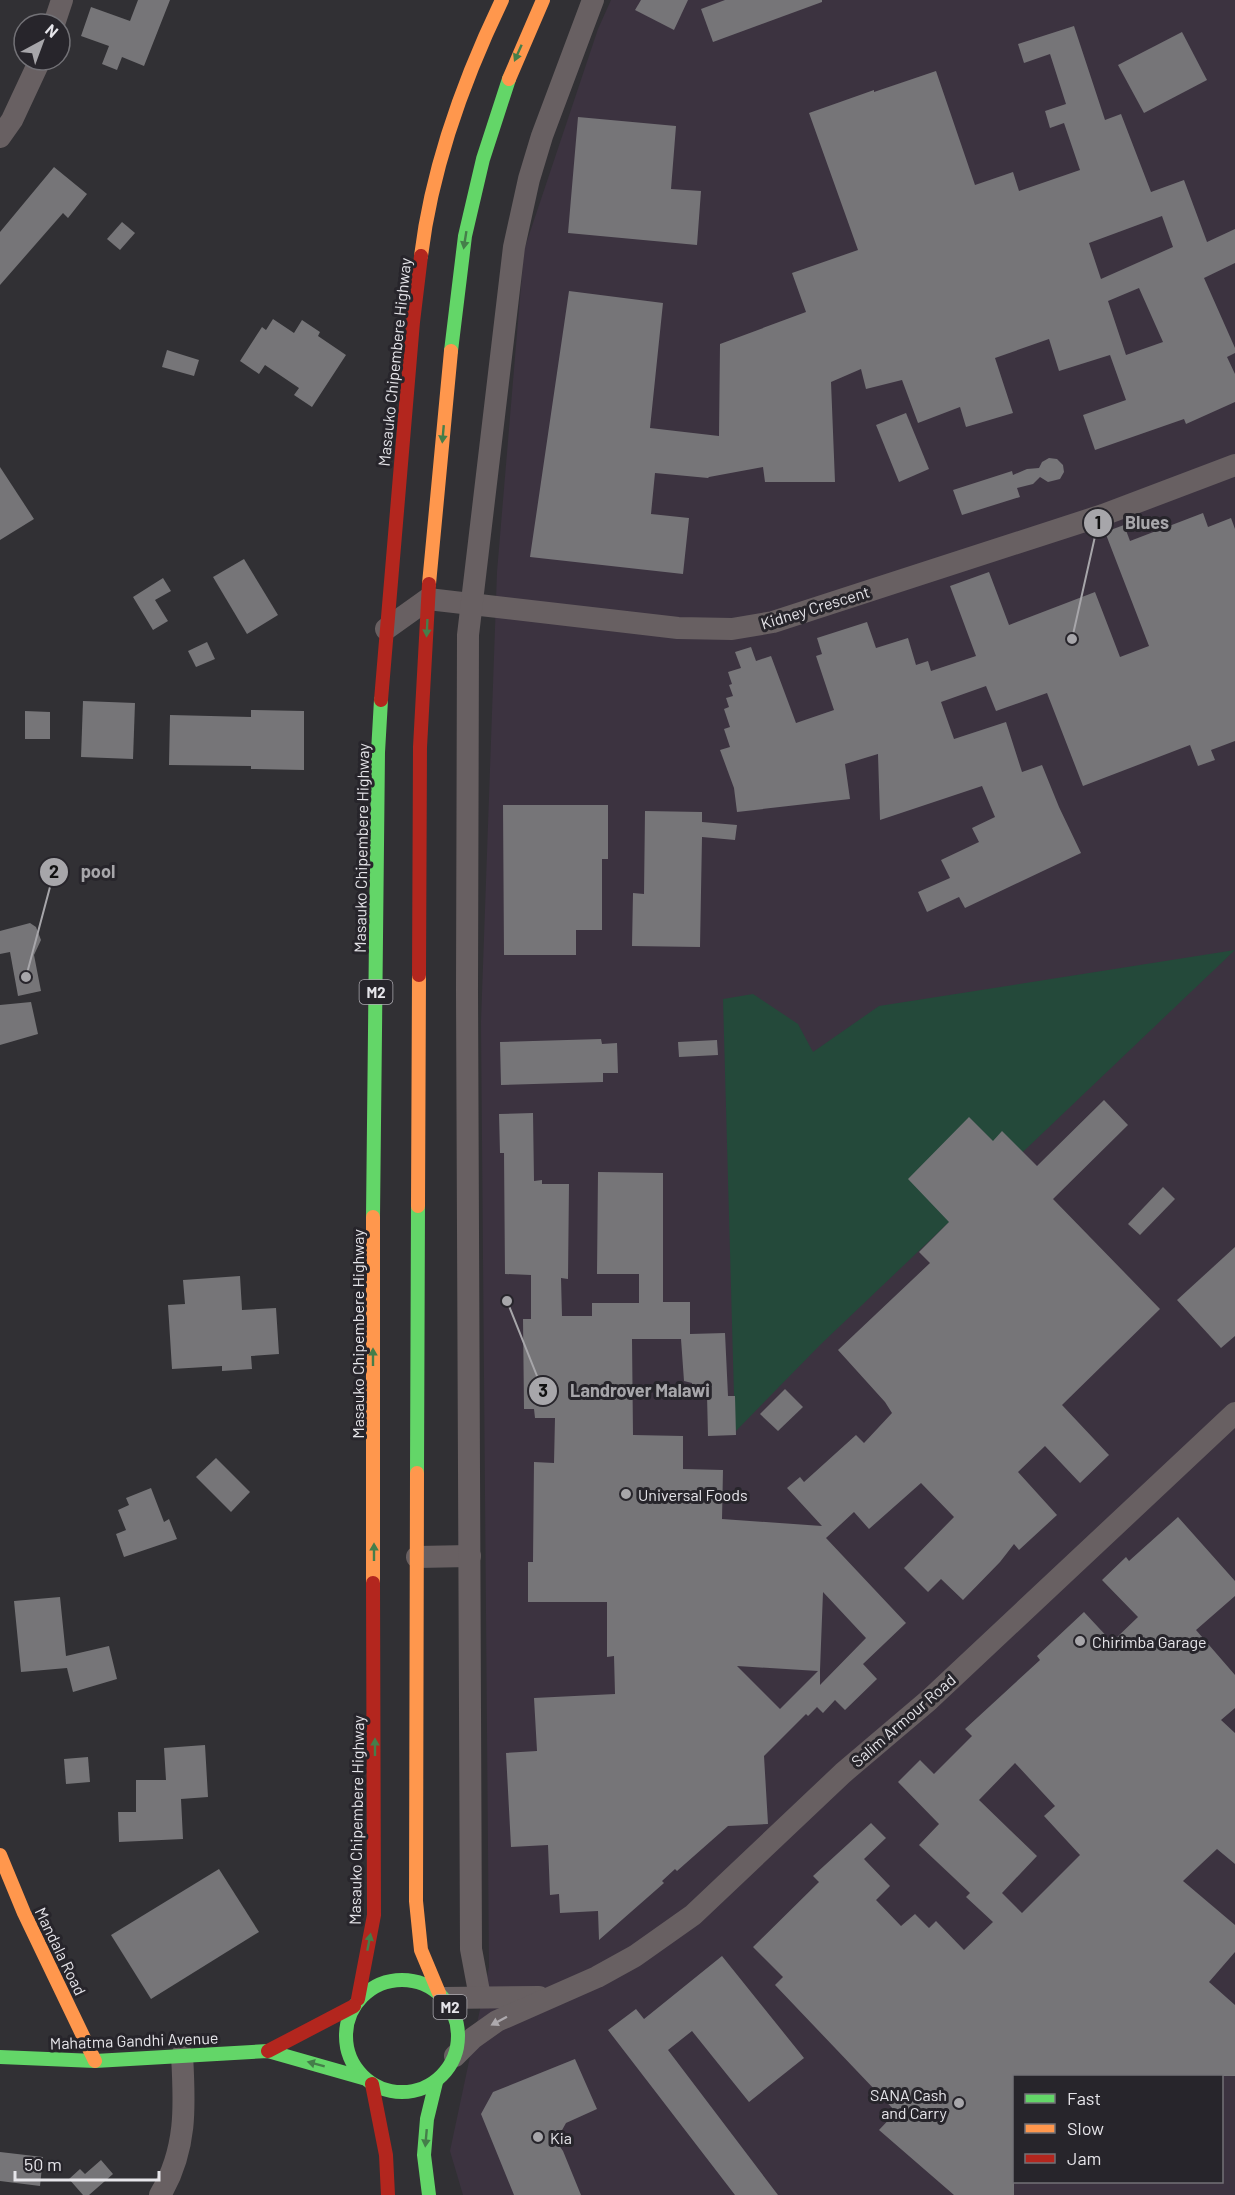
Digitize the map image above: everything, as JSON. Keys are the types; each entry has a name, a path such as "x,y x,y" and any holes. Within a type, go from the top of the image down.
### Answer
{"main road":[{"name":"Masauko Chipembere Highway","path":"356,2002 374,1905 375,1097 378,752 386,629 413,322 424,231 443,145 481,43 502,0"},
{"name":"M2","path":"441,1996 422,1950 416,1901 420,747 428,599 454,325 465,236 496,114 516,58 543,0"},
{"name":"Mandala Road","path":"0,1855 24,1913 95,2061"},
{"name":"M2","path":"388,2195 386,2155 368,2081 354,2066 346,2043 347,2020 356,2002 372,1988 388,1981 406,1979 424,1984 441,1996 453,2011 458,2025 459,2041 455,2056 447,2070 436,2082 427,2119 424,2156 429,2195"},
{"name":"Mahatma Gandhi Avenue","path":"268,2051 356,2002"},
{"name":"Mahatma Gandhi Avenue","path":"0,2057 95,2061 268,2051 368,2081"},
{"path":"368,2081 393,2092 416,2091 436,2082"}],"street":[{"path":"480,1997 471,1949 467,990 468,635 514,247 529,179 542,136 593,0"},
{"path":"0,137 12,120 34,72"},
{"name":"Kidney Crescent","path":"428,599 678,628 732,629 773,622 1103,515 1235,465"},
{"path":"386,629 428,599"},
{"name":"Salim Armour Road","path":"455,2056 473,2038 497,2021 549,1996 597,1977 635,1956 693,1915 843,1773 928,1700 1235,1413"},
{"path":"417,1557 470,1556"},
{"name":"Salim Armour Road","path":"441,1996 504,1999 549,1996"},
{"path":"160,2195 171,2176 183,2136 185,2100 182,2055"}],"shaded area":[{"path":"611,0 1235,0 1235,2195 463,2195 450,2151 489,1967 481,1022 497,572 524,250 598,29"}],"green space":[{"path":"1235,950 820,1345 735,1432 723,999 753,994 798,1024 813,1052 879,1006"}],"building":[{"path":"138,0 170,0 144,66 122,57 117,70 102,64 109,46 81,36 91,7 130,21"},
{"path":"641,0 688,0 674,30 635,10"},
{"path":"725,0 822,0 822,2 713,42 701,9"},
{"path":"1074,26 1105,120 1121,114 1151,192 1184,180 1207,242 1235,229 1235,263 1204,278 1235,348 1235,353 1227,357 1235,374 1235,402 1186,424 1184,419 1095,450 1083,415 1126,400 1110,355 1059,371 1049,339 995,358 1013,413 966,427 960,407 918,423 902,380 866,389 861,369 831,382 835,482 765,482 763,467 708,478 655,473 651,514 689,518 683,574 530,557 569,291 663,303 650,428 719,436 720,344 806,312 792,273 858,250 809,113 936,71 975,185 1013,172 1019,191 1080,170 1064,123 1050,128 1045,111 1066,104 1050,54 1024,63 1018,44","holes":["1162,216 1173,247 1101,279 1089,243","1139,288 1163,342 1126,355 1108,301"]},
{"path":"1182,32 1207,80 1144,113 1118,65"},
{"path":"578,117 676,126 671,189 701,191 697,245 568,233"},
{"path":"54,167 87,194 68,218 63,213 0,285 0,232"},
{"path":"122,222 135,233 120,250 107,239"},
{"path":"273,319 294,333 302,320 320,332 318,336 346,355 312,407 294,395 299,388 265,365 259,374 240,361 262,327 266,330"},
{"path":"167,350 199,360 194,376 162,367"},
{"path":"906,413 929,469 899,482 876,425"},
{"path":"1049,458 1057,459 1063,465 1064,472 1060,479 1048,482 1040,477 1033,484 1017,488 1020,497 962,515 953,490 1012,471 1013,475 1027,469 1039,468 1042,462"},
{"path":"0,467 34,519 0,540"},
{"path":"1203,513 1208,527 1231,518 1235,529 1235,741 1211,750 1215,760 1198,766 1190,745 1083,786 1047,693 996,711 986,686 941,702 954,739 1006,722 1022,772 1042,765 1081,853 965,908 959,897 927,912 918,892 950,878 941,860 979,842 972,828 995,817 982,786 880,820 878,754 845,764 850,799 737,812 734,788 720,750 730,747 724,729 730,727 724,709 729,707 726,698 733,696 728,672 741,668 735,652 751,647 756,661 771,656 796,723 834,710 816,656 822,654 817,638 867,622 876,648 908,638 916,665 928,661 931,671 976,656 950,586 989,572 1009,625 1095,592 1120,657 1149,646 1105,532 1124,525 1130,541"},
{"path":"244,559 278,615 247,634 213,577"},
{"path":"163,578 171,591 155,600 168,621 153,630 133,597"},
{"path":"207,642 215,659 196,667 188,651"},
{"path":"83,701 135,703 133,759 81,757"},
{"path":"251,710 304,711 304,770 251,769 251,766 169,765 170,715 251,717"},
{"path":"25,711 50,712 50,739 25,739"},
{"path":"503,805 608,805 608,859 602,859 602,930 576,930 576,955 504,955"},
{"path":"645,811 702,812 702,822 737,825 735,840 702,837 700,947 632,946 633,893 644,894"},
{"path":"30,923 36,927 41,940 34,955 41,991 18,996 10,952 0,954 0,931"},
{"path":"31,1002 38,1034 0,1045 0,1005"},
{"path":"601,1039 602,1044 617,1043 618,1073 603,1073 603,1082 501,1085 500,1042"},
{"path":"717,1040 718,1055 679,1057 678,1042"},
{"path":"1104,1100 1128,1125 1053,1199 1160,1309 1062,1405 1109,1455 1080,1483 1045,1446 1018,1472 1057,1515 1019,1550 1014,1544 963,1600 941,1579 928,1592 904,1568 954,1517 921,1483 869,1529 854,1512 826,1538 906,1623 863,1664 877,1679 845,1710 835,1700 823,1713 817,1707 808,1716 806,1714 764,1756 768,1824 728,1826 677,1871 675,1869 662,1881 664,1883 599,1940 598,1911 560,1913 559,1894 550,1895 548,1845 511,1847 506,1753 537,1751 534,1698 615,1694 614,1656 607,1657 607,1602 528,1602 528,1562 533,1562 534,1462 554,1463 555,1418 535,1418 534,1409 524,1409 523,1319 531,1319 531,1275 505,1274 504,1153 500,1153 499,1114 533,1113 534,1181 542,1180 542,1184 569,1184 568,1279 561,1278 562,1316 592,1316 592,1303 639,1303 639,1274 597,1274 598,1172 663,1173 663,1302 690,1302 690,1334 725,1333 728,1396 735,1396 736,1435 708,1436 707,1395 693,1396 692,1383 684,1381 681,1339 632,1339 633,1435 683,1436 683,1469 723,1470 722,1519 822,1526 787,1488 800,1477 804,1482 856,1435 864,1443 892,1413 885,1402 838,1350 930,1263 919,1252 949,1222 908,1179 969,1117 993,1141 1002,1131 1037,1166","holes":["823,1592 866,1638 820,1685 820,1670","737,1666 818,1671 780,1709"]},
{"path":"1163,1187 1175,1199 1140,1235 1128,1224"},
{"path":"1235,1247 1235,1336 1221,1348 1177,1300"},
{"path":"240,1276 242,1310 276,1308 279,1354 251,1356 252,1369 222,1371 222,1366 172,1369 168,1305 185,1304 183,1280"},
{"path":"785,1389 803,1407 778,1431 760,1414"},
{"path":"216,1458 250,1492 231,1512 196,1477"},
{"path":"151,1488 164,1522 169,1519 177,1539 124,1557 116,1534 126,1530 118,1510 129,1505 126,1498"},
{"path":"1178,1517 1235,1581 1235,1596 1196,1630 1235,1675 1235,1708 1221,1720 1235,1733 1235,1864 1217,1849 1183,1881 1235,1925 1235,1952 1209,1982 1235,2005 1235,2076 1013,2075 1014,2195 954,2195 879,2130 896,2112 775,1985 783,1977 753,1947 819,1882 813,1876 871,1823 886,1838 864,1859 890,1886 876,1900 901,1926 915,1914 929,1928 936,1921 964,1950 993,1922 966,1897 970,1893 919,1845 939,1824 898,1782 920,1760 934,1774 972,1736 965,1729 1040,1660 1037,1656 1084,1612 1112,1642 1138,1617 1102,1580 1126,1557 1129,1561","holes":["1015,1763 1055,1806 1044,1816 1080,1855 1022,1913 1002,1893 1037,1856 979,1800"]},
{"path":"60,1597 66,1656 109,1646 117,1679 73,1692 67,1668 21,1672 14,1601"},
{"path":"205,1745 208,1797 181,1799 183,1839 119,1842 118,1812 136,1812 136,1780 166,1780 164,1748"},
{"path":"88,1757 90,1782 66,1784 64,1759"},
{"path":"219,1869 259,1932 151,1999 111,1935"},
{"path":"722,1956 804,2058 749,2102 692,2031 668,2050 778,2195 735,2195 608,2030 636,2009 644,2019"},
{"path":"575,2059 597,2109 566,2123 556,2141 563,2151 581,2195 514,2195 481,2114 493,2092"},
{"path":"0,2152 43,2157 40,2186 0,2181"},
{"path":"101,2160 113,2174 89,2195 83,2195 69,2179 80,2169 85,2174"}],"traffic: fast":[{"path":"451,351 465,236 483,159 509,79"},
{"path":"373,1217 378,752 381,700"},
{"path":"417,1473 418,1206"},
{"path":"402,1980 424,1984 442,1996 454,2014 458,2036 454,2058 442,2076 424,2088 402,2092 380,2088 362,2076 350,2058 346,2036 350,2014 362,1996 380,1984 402,1980"},
{"path":"0,2057 95,2061 268,2051 363,2078"},
{"path":"429,2195 424,2155 427,2119 436,2082"}],"traffic: slow":[{"path":"421,256 433,189 451,125 474,62 502,0"},
{"path":"509,79 543,0"},
{"path":"429,584 451,351"},
{"path":"418,1206 419,975"},
{"path":"373,1217 373,1583"},
{"path":"417,1473 416,1901 421,1950 439,1993"},
{"path":"0,1855 24,1913 95,2061"}],"traffic: jam":[{"path":"381,700 413,322 421,256"},
{"path":"419,975 420,747 429,584"},
{"path":"358,1999 374,1915 373,1583"},
{"path":"268,2051 354,2006"},
{"path":"372,2084 386,2155 388,2195"}],"place":[{"name":"Blues","path":"1072,639"},
{"name":"pool","path":"26,977"},
{"name":"Landrover Malawi","path":"507,1301"},
{"name":"Universal Foods","path":"626,1494"},
{"name":"Chirimba Garage","path":"1080,1641"},
{"name":"SANA Cash and Carry","path":"959,2103"},
{"name":"Kia","path":"538,2137"}]}
